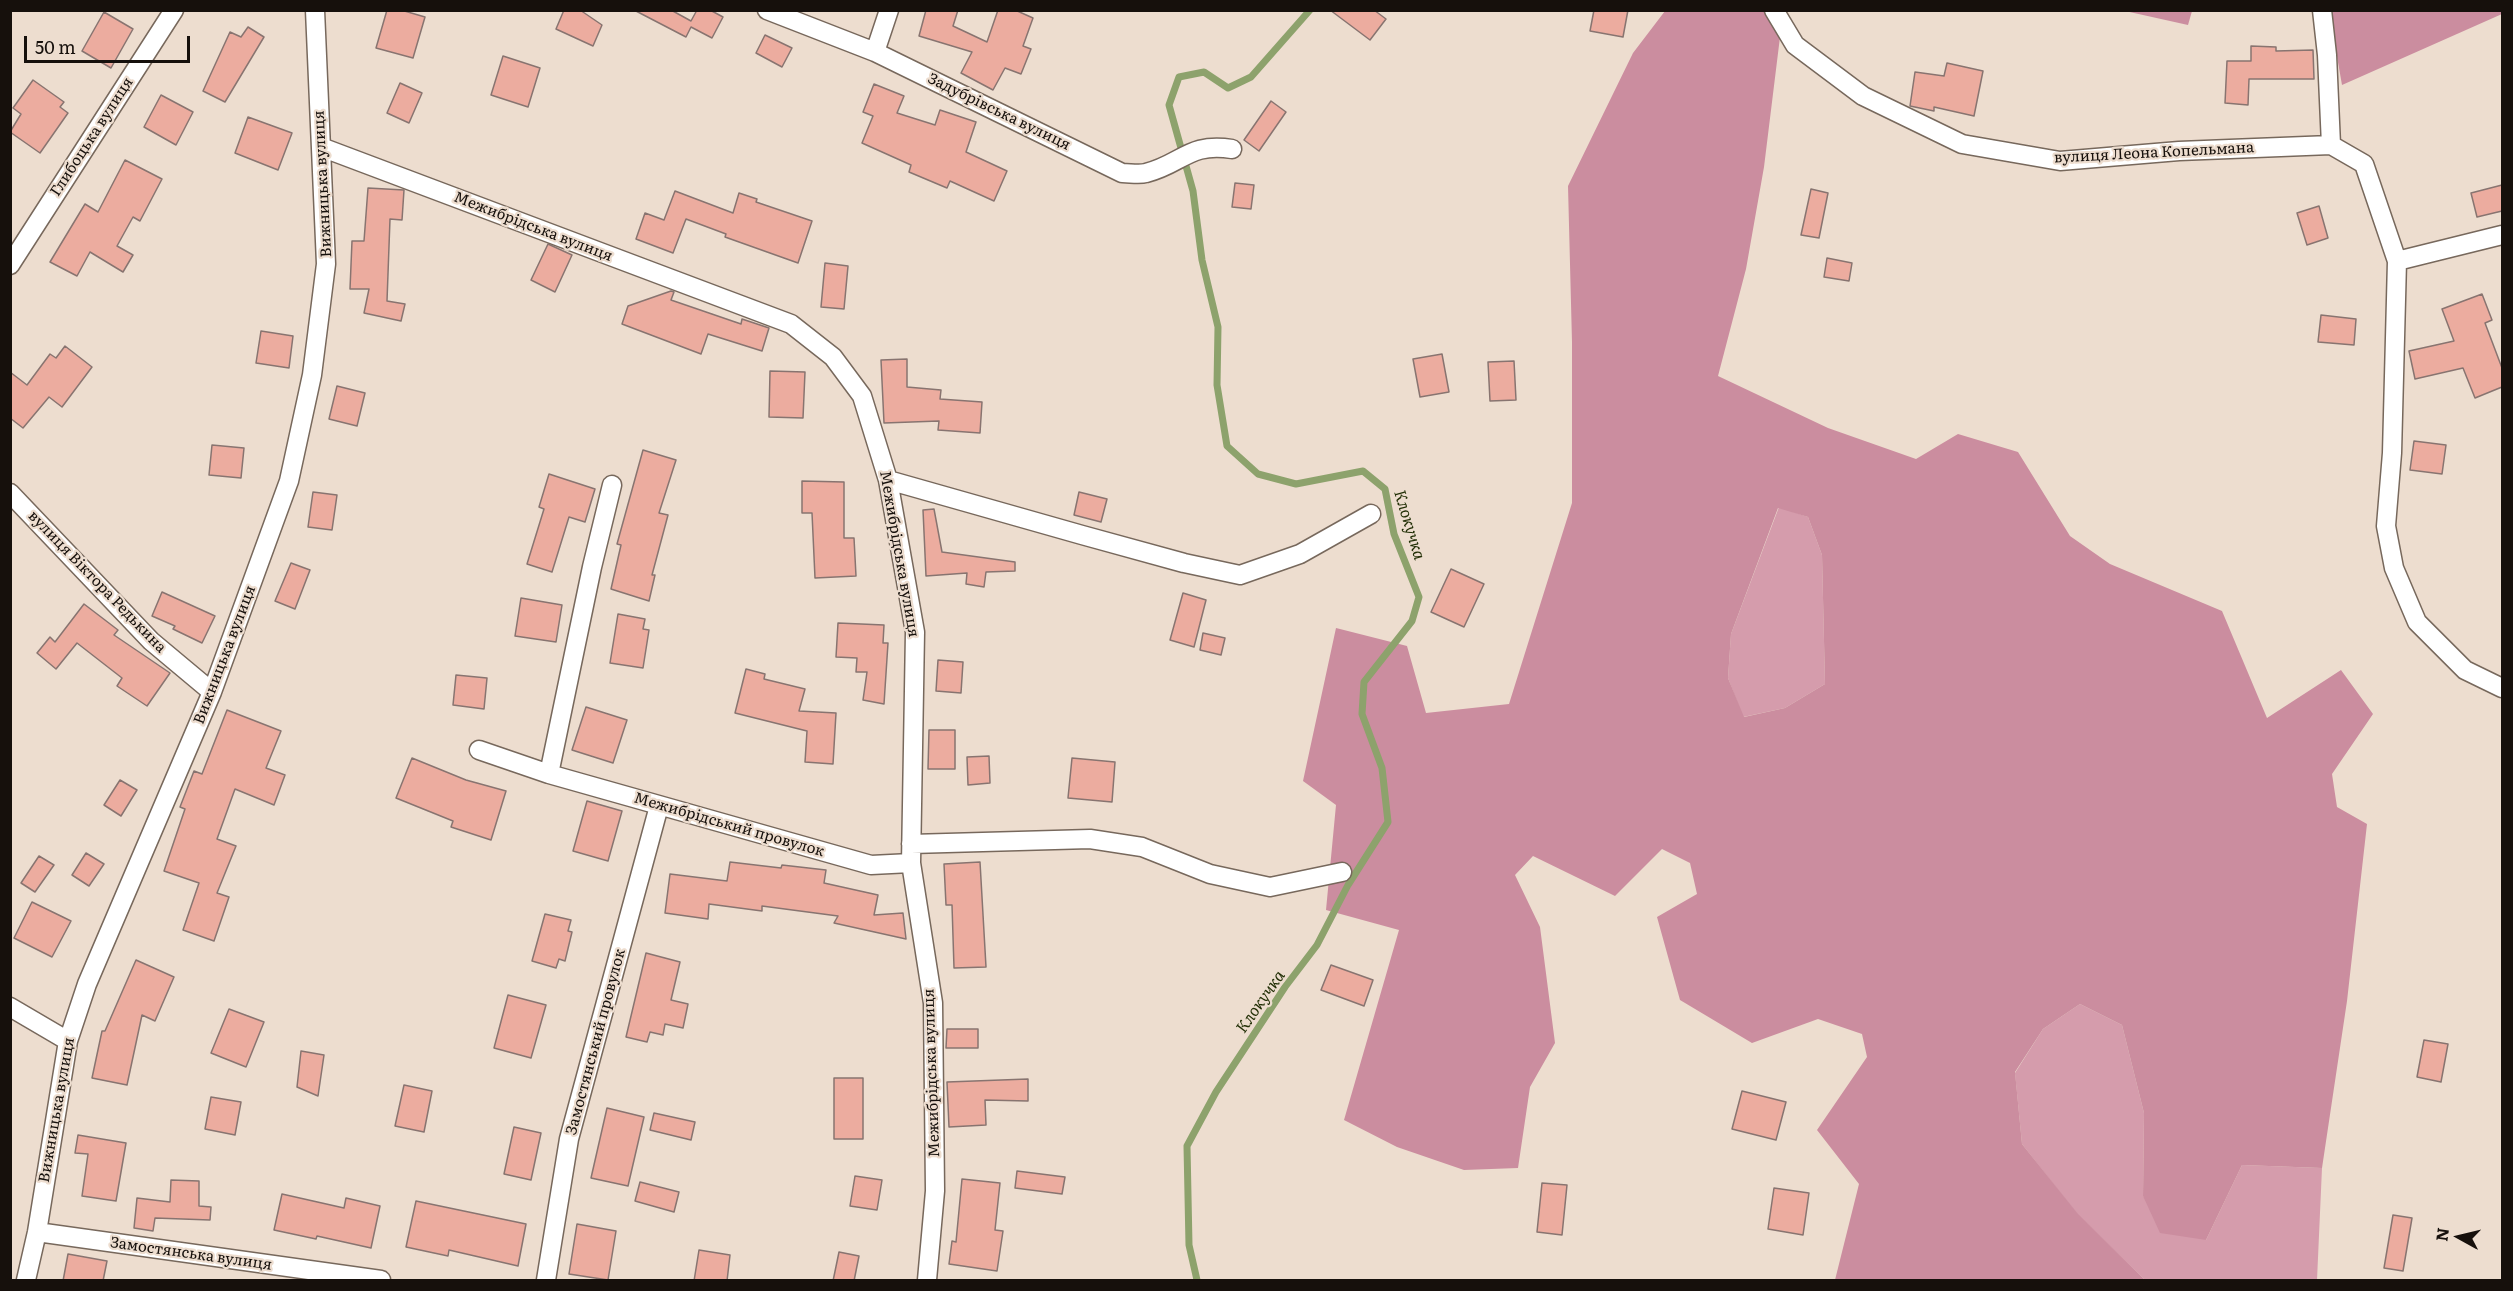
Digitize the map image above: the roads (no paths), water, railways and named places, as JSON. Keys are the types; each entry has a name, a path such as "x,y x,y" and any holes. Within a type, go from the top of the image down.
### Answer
{"street":[{"name":"Глибоцька вулиця","path":"10,265 174,10"},
{"name":"Вижницька вулиця","path":"26,1281 37,1232 68,1041 87,984 212,692 289,481 312,375 327,264 315,10"},
{"name":"Задубрівська вулиця","path":"767,10 875,52 1122,172 1145,173 1193,151 1214,146 1232,149"},
{"path":"875,52 889,10"},
{"name":"вулиця Леона Копельмана","path":"1774,10 1795,45 1863,96 1962,144 2060,161 2179,151 2331,145"},
{"path":"2322,10 2328,55 2331,145 2364,164 2397,261 2392,453 2386,526 2394,568 2417,622 2465,669 2502,688"},
{"name":"Межибрідська вулиця","path":"321,147 791,324 833,357 862,396 888,480 915,632 911,863 933,1003 935,1191 927,1281"},
{"path":"2397,261 2502,235"},
{"path":"888,480 1082,536 1184,563 1240,574 1300,554 1371,514"},
{"path":"549,774 592,567 612,485"},
{"name":"вулиця Віктора Редькина","path":"10,494 151,641 212,692"},
{"name":"Межибрідський провулок","path":"479,750 549,774 871,865 911,863"},
{"name":"Замостянський провулок","path":"546,1281 569,1139 659,806"},
{"path":"911,844 1090,839 1142,848 1210,874 1270,887 1342,872"},
{"path":"10,1007 68,1041"},
{"name":"Замостянська вулиця","path":"37,1232 316,1276 381,1281"}],"waterway":[{"name":"Клокучка","path":"1197,1280 1189,1245 1187,1146 1216,1092 1285,987 1317,945 1348,885 1388,822 1382,768 1362,714 1364,682 1412,621 1419,597 1394,534 1385,489 1363,471 1296,484 1258,474 1227,446 1217,385 1218,327 1202,260 1193,191 1169,105 1179,77 1204,72 1228,88 1251,77 1310,10"}]}
